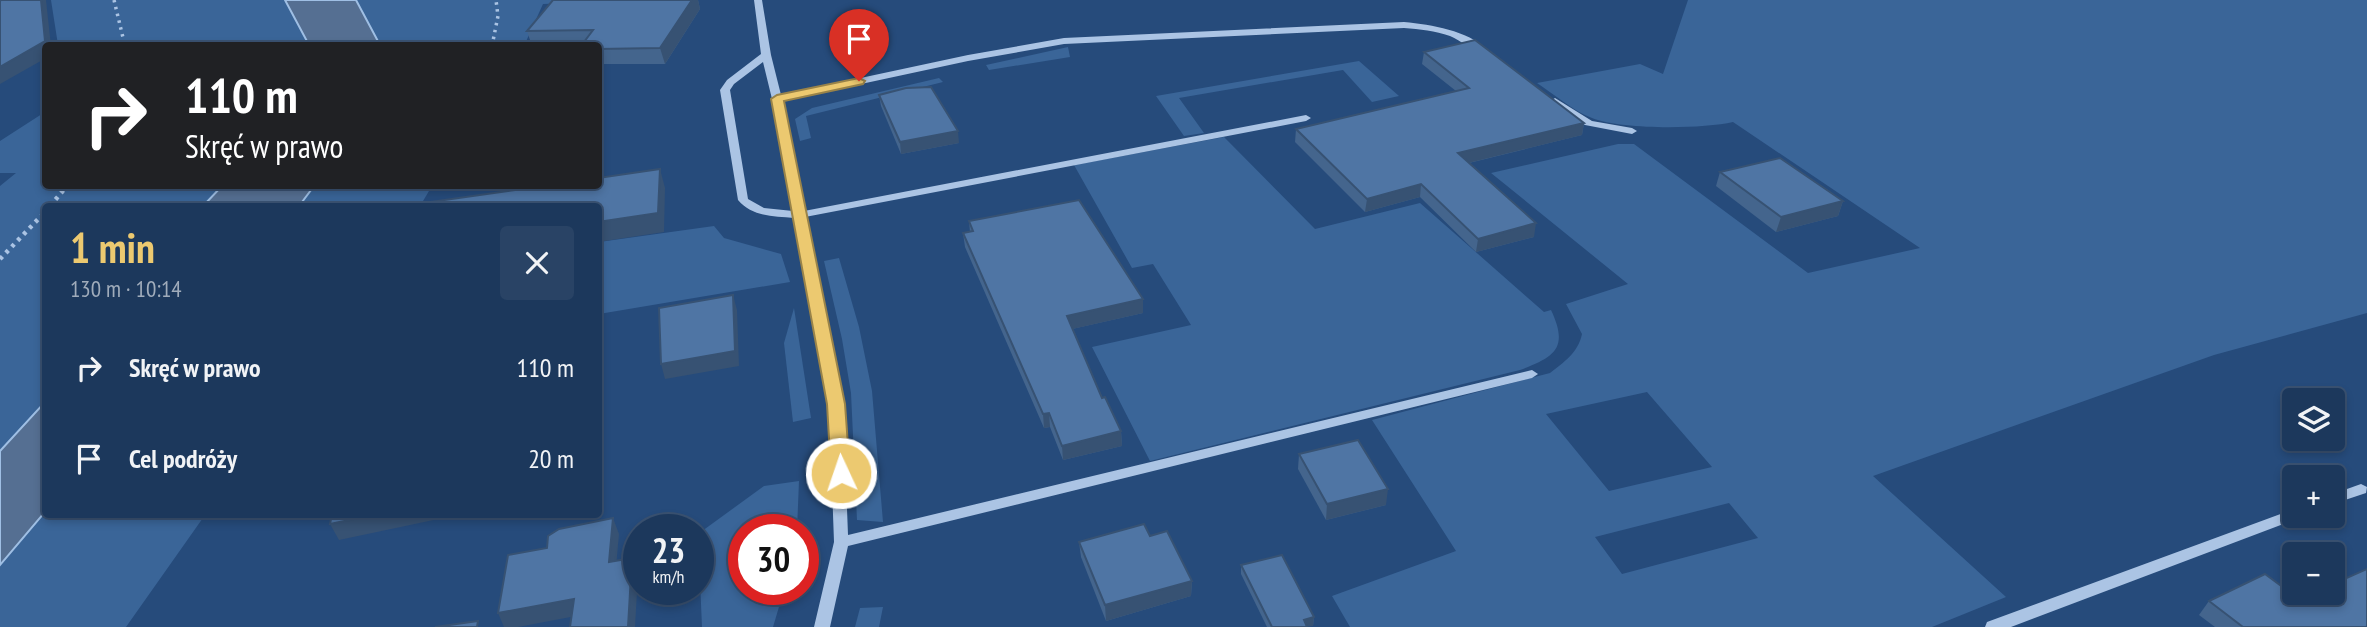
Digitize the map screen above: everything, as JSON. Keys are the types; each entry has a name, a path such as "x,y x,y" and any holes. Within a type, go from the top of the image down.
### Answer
{"street":[{"path":"758,0 766,55 777,99 836,404 841,542 822,627"},
{"path":"777,99 1000,52 1091,39 1404,25 1438,29 1463,37 1495,59"},
{"path":"766,55 730,82 724,90 743,200 762,210 798,215 1306,118"},
{"path":"1548,96 1589,123 1632,131"},
{"path":"841,542 1532,374"},
{"path":"2345,495 2361,489"},
{"path":"1993,627 2282,519"}],"path":[{"path":"114,0 124,42"},
{"path":"493,42 498,16 496,0"},
{"path":"53,203 64,189"},
{"path":"0,259 42,215"}],"shaded area":[{"path":"51,0 285,0 307,42 58,42"},
{"path":"285,0 356,0 378,42 307,42"},
{"path":"356,0 653,0 543,4 526,42 378,42"},
{"path":"1688,0 2367,0 2367,313 2214,355 1873,476 2006,597 1932,627 1350,627 1332,596 1456,551 1372,420 1550,373 1574,352 1582,334 1566,304 1628,284 1491,173 1618,144 1634,144 1808,273 1920,248 1733,122 1662,127 1605,122 1578,111 1537,83 1640,64 1663,74","holes":["1647,392 1712,467 1609,491 1546,414","1729,503 1758,538 1622,574 1595,537"]},
{"path":"1068,47 1070,57 989,70 986,65"},
{"path":"1359,61 1399,96 1372,102 1343,70 1179,98 1204,133 1184,136 1156,96"},
{"path":"939,78 943,82 806,116 811,138 800,141 795,119 812,108"},
{"path":"42,114 42,189 219,189 206,203 42,203 42,405 0,451 0,186 16,173 0,173 0,141"},
{"path":"1224,137 1315,229 1420,203 1544,312 1551,310 1559,334 1555,349 1542,360 1520,370 1150,461 1092,347 1191,325 1153,264 1132,268 1074,165"},
{"path":"219,189 312,189 301,203 206,203"},
{"path":"312,189 430,189 422,203 301,203"},
{"path":"714,226 724,238 781,254 790,282 602,313 602,242"},
{"path":"839,258 859,327 872,391 883,522 857,520 851,393 824,261"},
{"path":"794,308 811,418 793,422 784,343"},
{"path":"42,405 42,516 0,565 0,451"},
{"path":"799,481 798,514 728,514 728,605 780,605 773,627 702,627 701,605 714,605 714,522 764,486"},
{"path":"42,516 42,518 203,518 126,627 0,627 0,565"},
{"path":"883,607 879,627 855,627 860,608"}],"building":[{"path":"41,0 45,41 0,67 0,1"},
{"path":"553,0 692,0 660,48 602,49 602,42 584,42 593,30 527,31"},
{"path":"1475,40 1584,123 1458,153 1536,223 1478,239 1421,184 1367,199 1296,129 1469,88 1424,52"},
{"path":"931,87 958,131 900,142 879,95 906,88"},
{"path":"1780,158 1843,201 1781,217 1720,172"},
{"path":"660,169 658,213 602,221 602,203 423,203 523,189 602,189 602,177"},
{"path":"1079,200 1143,299 1067,316 1102,398 1105,397 1121,431 1062,446 1049,413 1043,414 963,233 973,231 969,221"},
{"path":"733,295 735,351 661,364 659,308"},
{"path":"1358,440 1388,489 1327,504 1299,454"},
{"path":"331,518 359,518 330,524"},
{"path":"613,518 609,562 623,560 623,605 629,605 628,627 570,627 574,599 498,613 508,555 547,548 548,536 559,529"},
{"path":"1144,524 1150,536 1167,531 1192,581 1105,605 1079,542"},
{"path":"1282,555 1314,617 1304,620 1307,627 1272,627 1241,565"},
{"path":"2367,569 2367,627 2243,627 2209,601 2265,574 2282,586 2282,605 2345,605 2345,579"},
{"path":"478,621 477,627 435,627"}],"route":[{"path":"841,473 836,404 777,99 859,81"}]}
